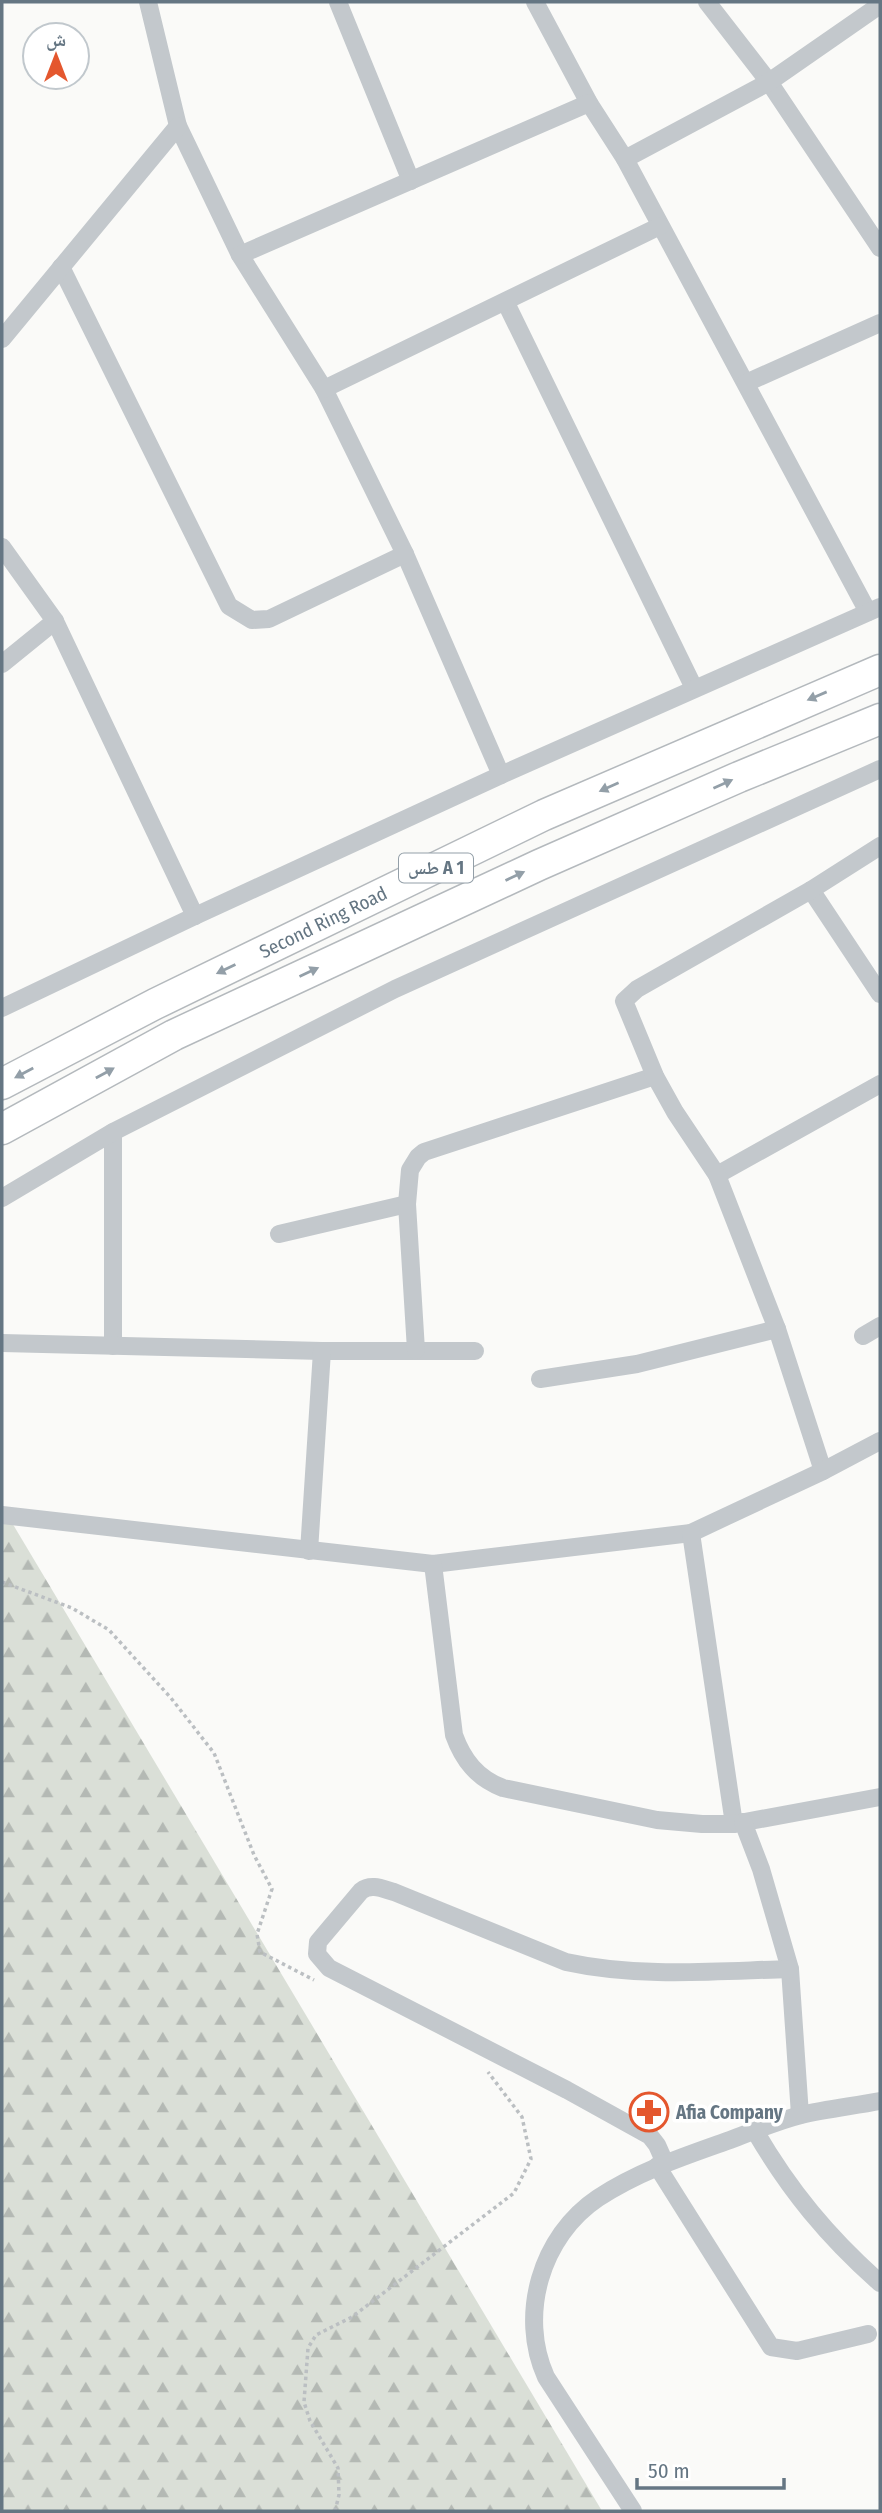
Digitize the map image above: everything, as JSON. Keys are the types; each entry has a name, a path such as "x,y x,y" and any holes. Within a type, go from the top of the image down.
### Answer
{"highway":[{"name":"Second Ring Road","path":"2,1084 155,1004 544,815 880,670"},
{"name":"Second Ring Road","path":"2,1129 174,1034 539,865 880,719"}],"street":[{"path":"148,2 178,126 240,255 324,389 405,554 501,775"},
{"path":"338,2 411,181"},
{"path":"2,1009 195,916 501,775 874,610 746,383 625,159 589,103 535,2"},
{"path":"707,2 769,82 880,248"},
{"path":"625,159 769,82 880,5"},
{"path":"240,255 589,103"},
{"path":"2,339 178,126"},
{"path":"324,389 660,226"},
{"path":"61,267 229,606 252,620 268,619 405,554"},
{"path":"506,303 694,688"},
{"path":"746,383 880,323"},
{"path":"2,547 55,621 195,916"},
{"path":"2,664 55,621"},
{"path":"2,1198 113,1132 394,989 880,769"},
{"path":"823,1471 777,1329 717,1175 675,1112 655,1076 624,1001 636,989 811,890 880,846"},
{"path":"811,890 880,994"},
{"path":"416,1350 407,1204 410,1170 418,1157 424,1152 655,1076"},
{"path":"717,1175 880,1084"},
{"path":"113,1132 113,1346"},
{"path":"279,1234 407,1204"},
{"path":"863,1336 880,1326"},
{"path":"540,1378 636,1364 777,1329"},
{"path":"2,1343 322,1351 475,1351"},
{"path":"309,1551 322,1351"},
{"path":"2,1515 433,1564 691,1533 880,1441"},
{"path":"691,1533 739,1823 761,1869 790,1969 800,2115"},
{"path":"433,1564 454,1735 466,1761 488,1782 503,1788 657,1820 702,1824 739,1823 880,1797"},
{"path":"790,1969 661,1972 583,1966 566,1962 374,1886 361,1891 318,1942 317,1954 329,1968 567,2090 650,2136 657,2145 661,2164 771,2347 797,2351 868,2334"},
{"path":"633,2511 546,2377 538,2360 533,2308 539,2277 555,2245 581,2211 599,2197 661,2164 800,2115 880,2101"},
{"path":"755,2131 779,2172 817,2222 847,2254 880,2283"}],"path":[{"path":"2,1582 72,1608 109,1630 171,1698 214,1753 254,1855 272,1889 257,1934 260,1952 319,1983"},
{"path":"335,2511 339,2495 338,2468 310,2421 304,2402 307,2348 316,2335 352,2317 514,2193 531,2159 522,2117 485,2068"}],"green space":[{"path":"2,1506 602,2511 2,2511"}],"place":[{"name":"Afia Company","path":"649,2112"}]}
